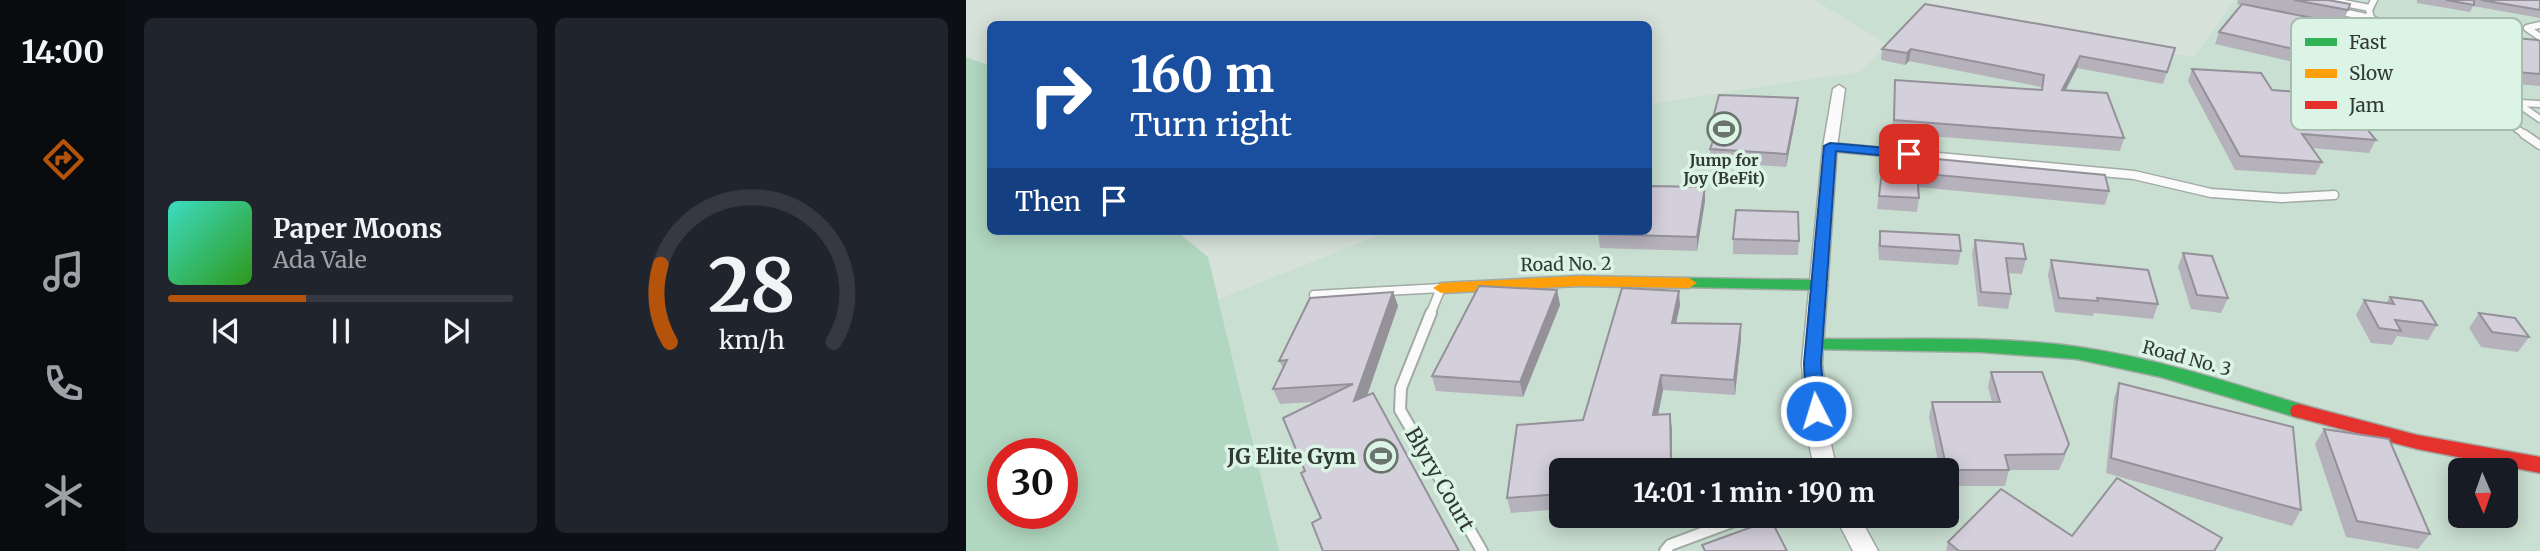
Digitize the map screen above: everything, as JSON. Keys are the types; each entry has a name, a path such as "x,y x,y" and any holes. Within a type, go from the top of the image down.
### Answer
{"street":[{"path":"1823,458 1813,385 1830,146 1839,89"},
{"name":"Road No. 2","path":"1441,288 1579,281 1820,285"},
{"name":"Road No. 3","path":"1816,345 1994,348 2105,358 2174,373 2372,431 2540,466"},
{"path":"1854,528 1866,551"}],"lane":[{"path":"2328,0 2370,8"},
{"path":"2333,10 2371,18 2370,8 2374,0"},
{"path":"2540,25 2527,28 2540,39"},
{"path":"2526,41 2540,39"},
{"path":"2522,103 2540,104"},
{"path":"2522,107 2540,118"},
{"path":"2519,130 2540,145"},
{"path":"1830,146 2134,175 2211,193 2281,198 2334,195"},
{"name":"Road No. 2","path":"1314,295 1441,288"},
{"name":"Blyry Court","path":"1441,288 1401,388 1400,410 1482,551"},
{"path":"1668,548 1718,528"}],"shaded area":[{"path":"1815,0 1931,0 1919,13 2194,57 2235,0 2540,0 2540,551 1279,551 1219,299 1380,235 1652,235 1652,104 1859,72 1880,53 1885,43"}],"green space":[{"path":"966,57 987,65 987,235 1181,235 1208,257 1279,551 966,551"}],"building":[{"path":"2294,0 2328,0 2350,4 2348,10"},
{"path":"2446,0 2474,0 2474,5"},
{"path":"2481,0 2540,0 2540,10"},
{"path":"1925,4 2175,48 2167,72 2080,56 2062,90 2107,93 2124,138 1894,120 1895,80 2042,90 2044,75 1911,49 1907,53 1882,49"},
{"path":"2242,4 2313,18 2291,18 2291,48 2219,32"},
{"path":"2522,39 2540,41 2540,74 2522,72"},
{"path":"2192,69 2261,73 2272,90 2291,91 2291,130 2368,130 2376,140 2302,134 2322,162 2240,156"},
{"path":"1719,95 1798,98 1787,154 1710,149 1721,119 1713,118"},
{"path":"1884,154 2105,175 2109,191 1917,173 1919,198 1879,196"},
{"path":"1652,186 1705,187 1697,237 1631,235 1652,235"},
{"path":"1736,210 1798,212 1799,241 1733,239"},
{"path":"1880,231 1959,235 1961,251 1880,246"},
{"path":"1975,240 2023,244 2026,259 2006,258 2011,294 1981,292"},
{"path":"2183,253 2212,256 2228,298 2197,295"},
{"path":"2051,260 2148,270 2158,304 2097,298 2098,301 2059,298"},
{"path":"1479,286 1557,290 1520,382 1432,376"},
{"path":"1622,288 1679,291 1672,323 1741,324 1734,380 1661,375 1653,415 1670,414 1671,458 1549,458 1549,495 1507,498 1517,425 1583,420"},
{"path":"1393,292 1354,401 1373,393 1459,551 1323,551 1312,523 1321,518 1301,473 1305,471 1283,418 1353,384 1273,389 1287,360 1279,361 1310,298"},
{"path":"2390,297 2422,301 2437,325 2395,320 2401,331 2379,328 2364,300 2394,304"},
{"path":"2479,313 2515,318 2529,337 2492,332"},
{"path":"1991,372 2042,372 2069,444 2064,454 2005,455 2009,470 1959,470 1959,458 1944,458 1932,402 2000,402"},
{"path":"2119,383 2293,427 2301,510 2111,458"},
{"path":"2324,429 2389,439 2430,534 2357,521"},
{"path":"2117,478 2222,538 2214,551 1959,551 1948,542 2001,489 2072,536"},
{"path":"1749,528 1775,528 1787,551 1705,551 1702,545"}],"traffic: fast":[{"path":"1689,283 1820,285"},
{"path":"1816,345 1980,346 2077,353 2161,370 2299,411"}],"traffic: slow":[{"path":"1441,288 1579,281 1689,283"}],"traffic: jam":[{"path":"2299,411 2417,442 2540,465"}],"place":[{"name":"Jump for Joy (BeFit)","path":"1724,129"},
{"name":"JG Elite Gym","path":"1381,456"}],"route":[{"path":"1816,411 1812,363 1816,345 1830,146 1909,154"}]}
